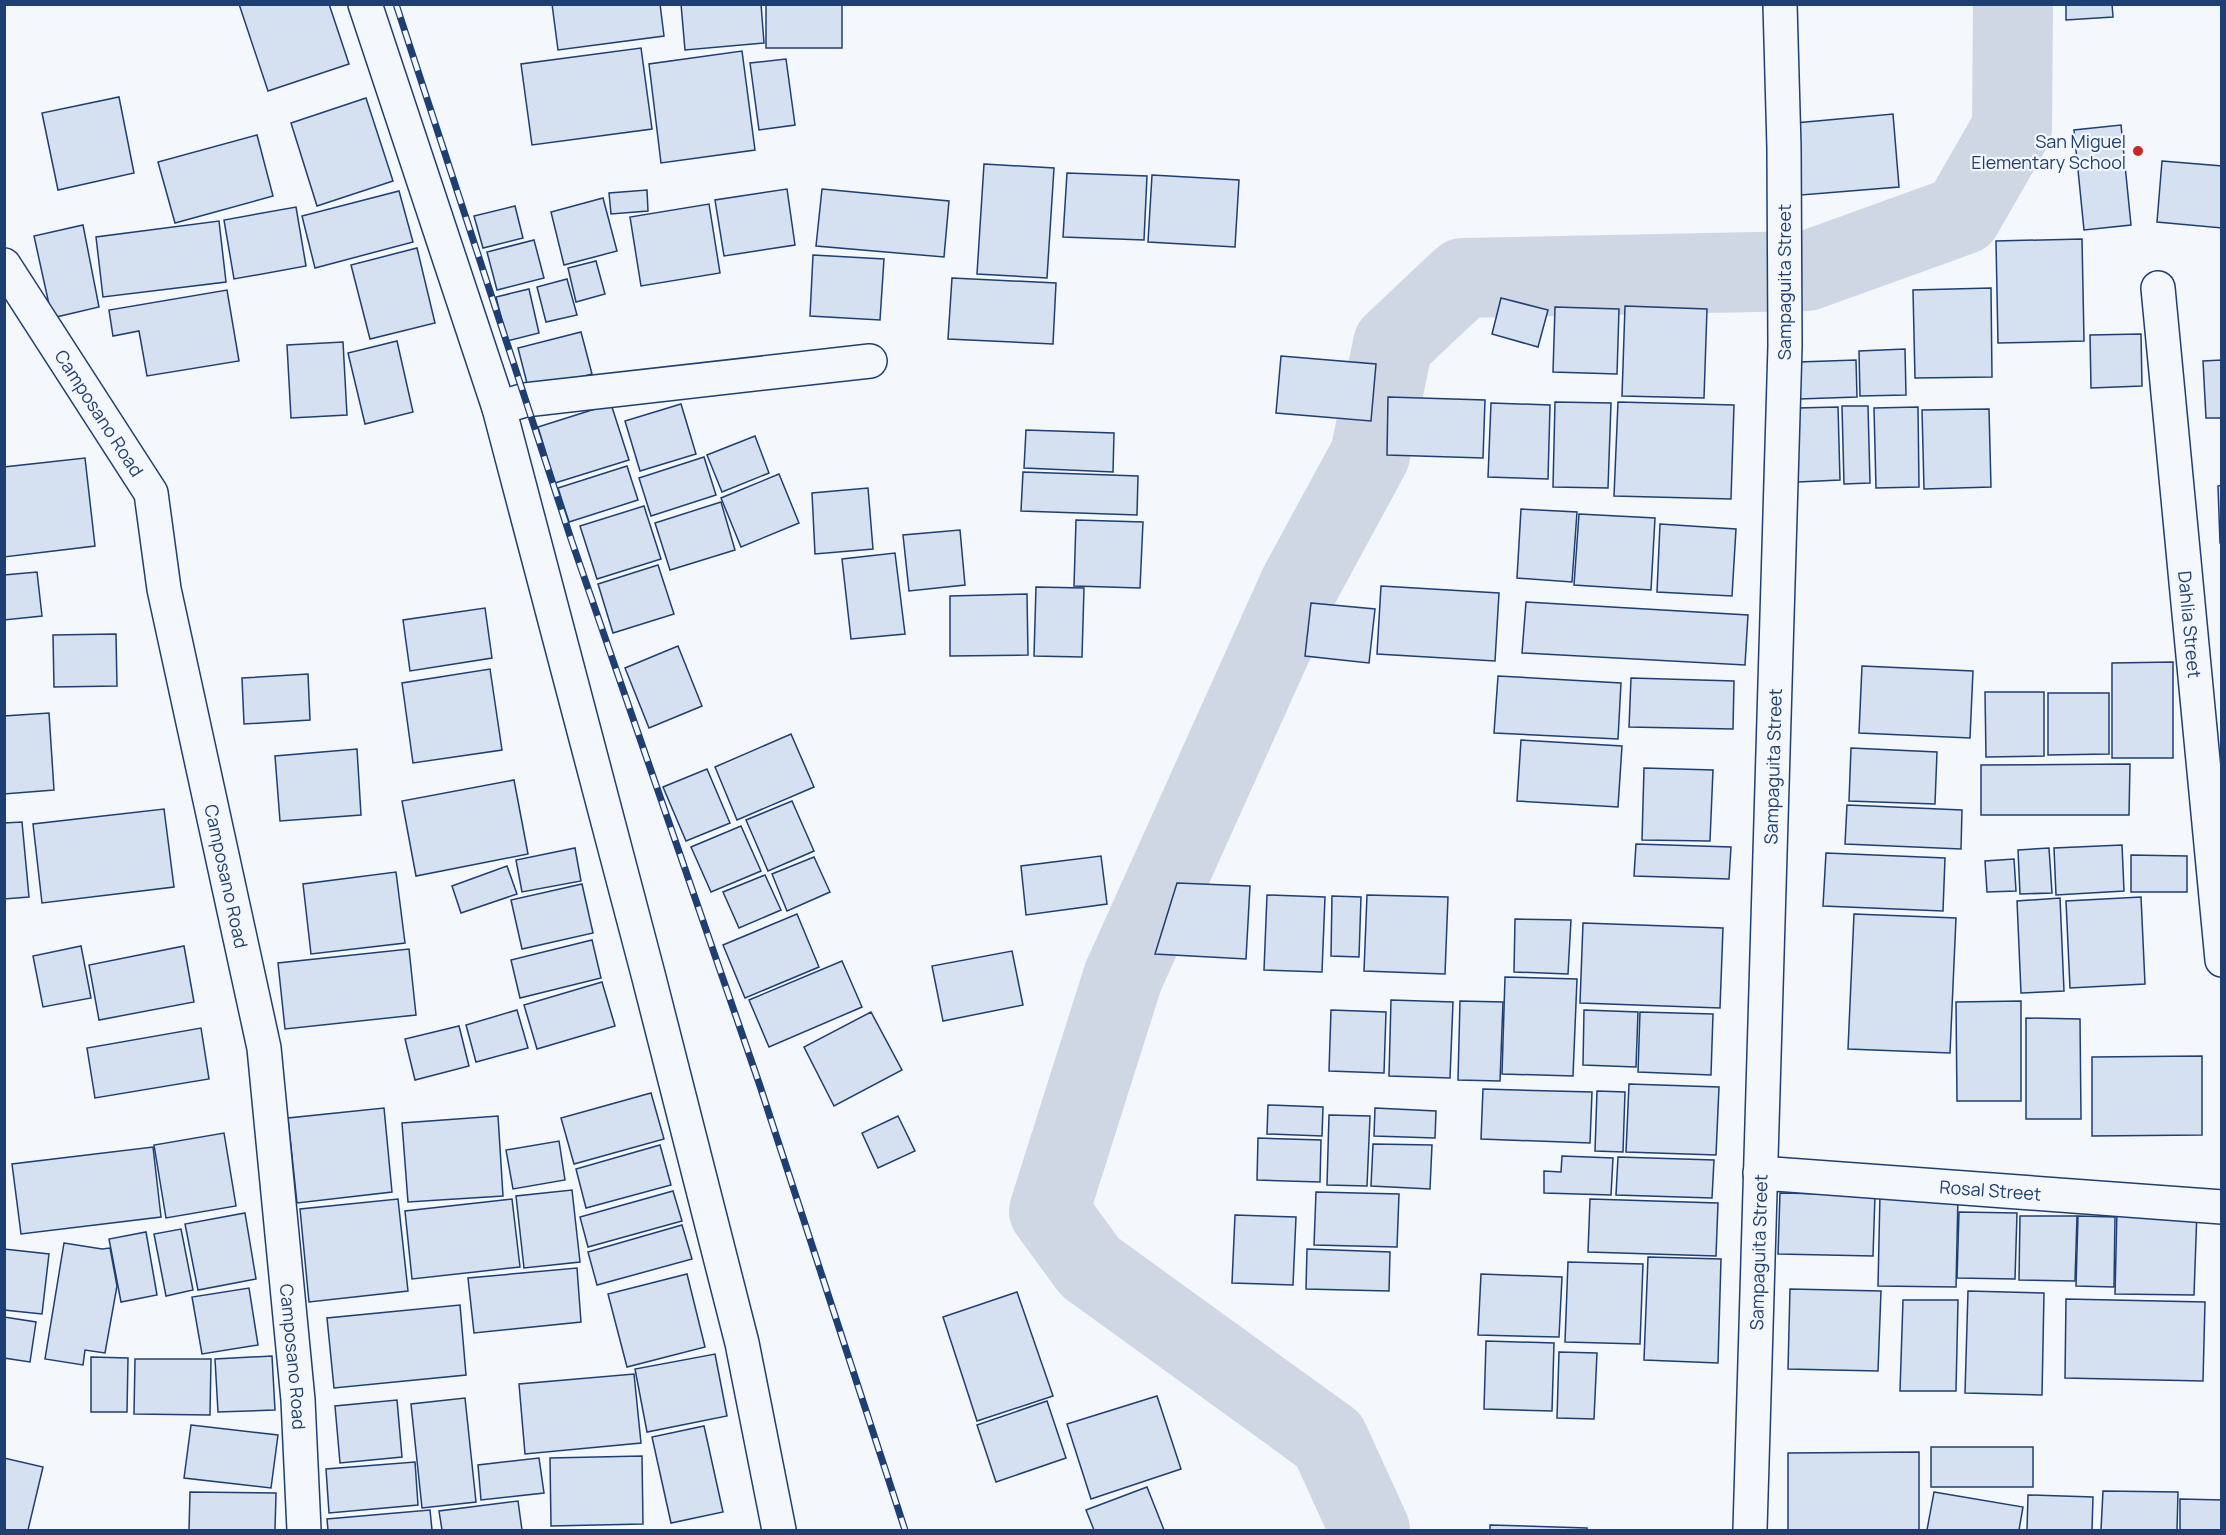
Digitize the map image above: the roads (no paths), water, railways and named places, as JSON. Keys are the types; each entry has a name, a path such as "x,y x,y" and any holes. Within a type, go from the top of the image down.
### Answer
{"street":[{"path":"365,4 499,408 645,962 739,1332 779,1530"},
{"name":"Sampaguita Street","path":"1750,1530 1784,358 1780,4"},
{"name":"Camposano Road","path":"8,274 151,493 164,589 264,1048 298,1400 304,1530"},
{"name":"Dahlia Street","path":"2158,288 2222,960"},
{"path":"499,408 525,400 870,361"},
{"name":"Rosal Street","path":"1760,1173 2222,1207"}],"waterway":[{"path":"1370,1530 1329,1440 1090,1267 1049,1211 1123,977 1300,584 1370,455 1393,344 1463,278 1807,271 1962,215 2012,128 2013,4"}],"railway":[{"path":"396,4 572,542 759,1083 905,1530"}],"place":[{"name":"San Miguel Elementary School","path":"2138,151"}]}
